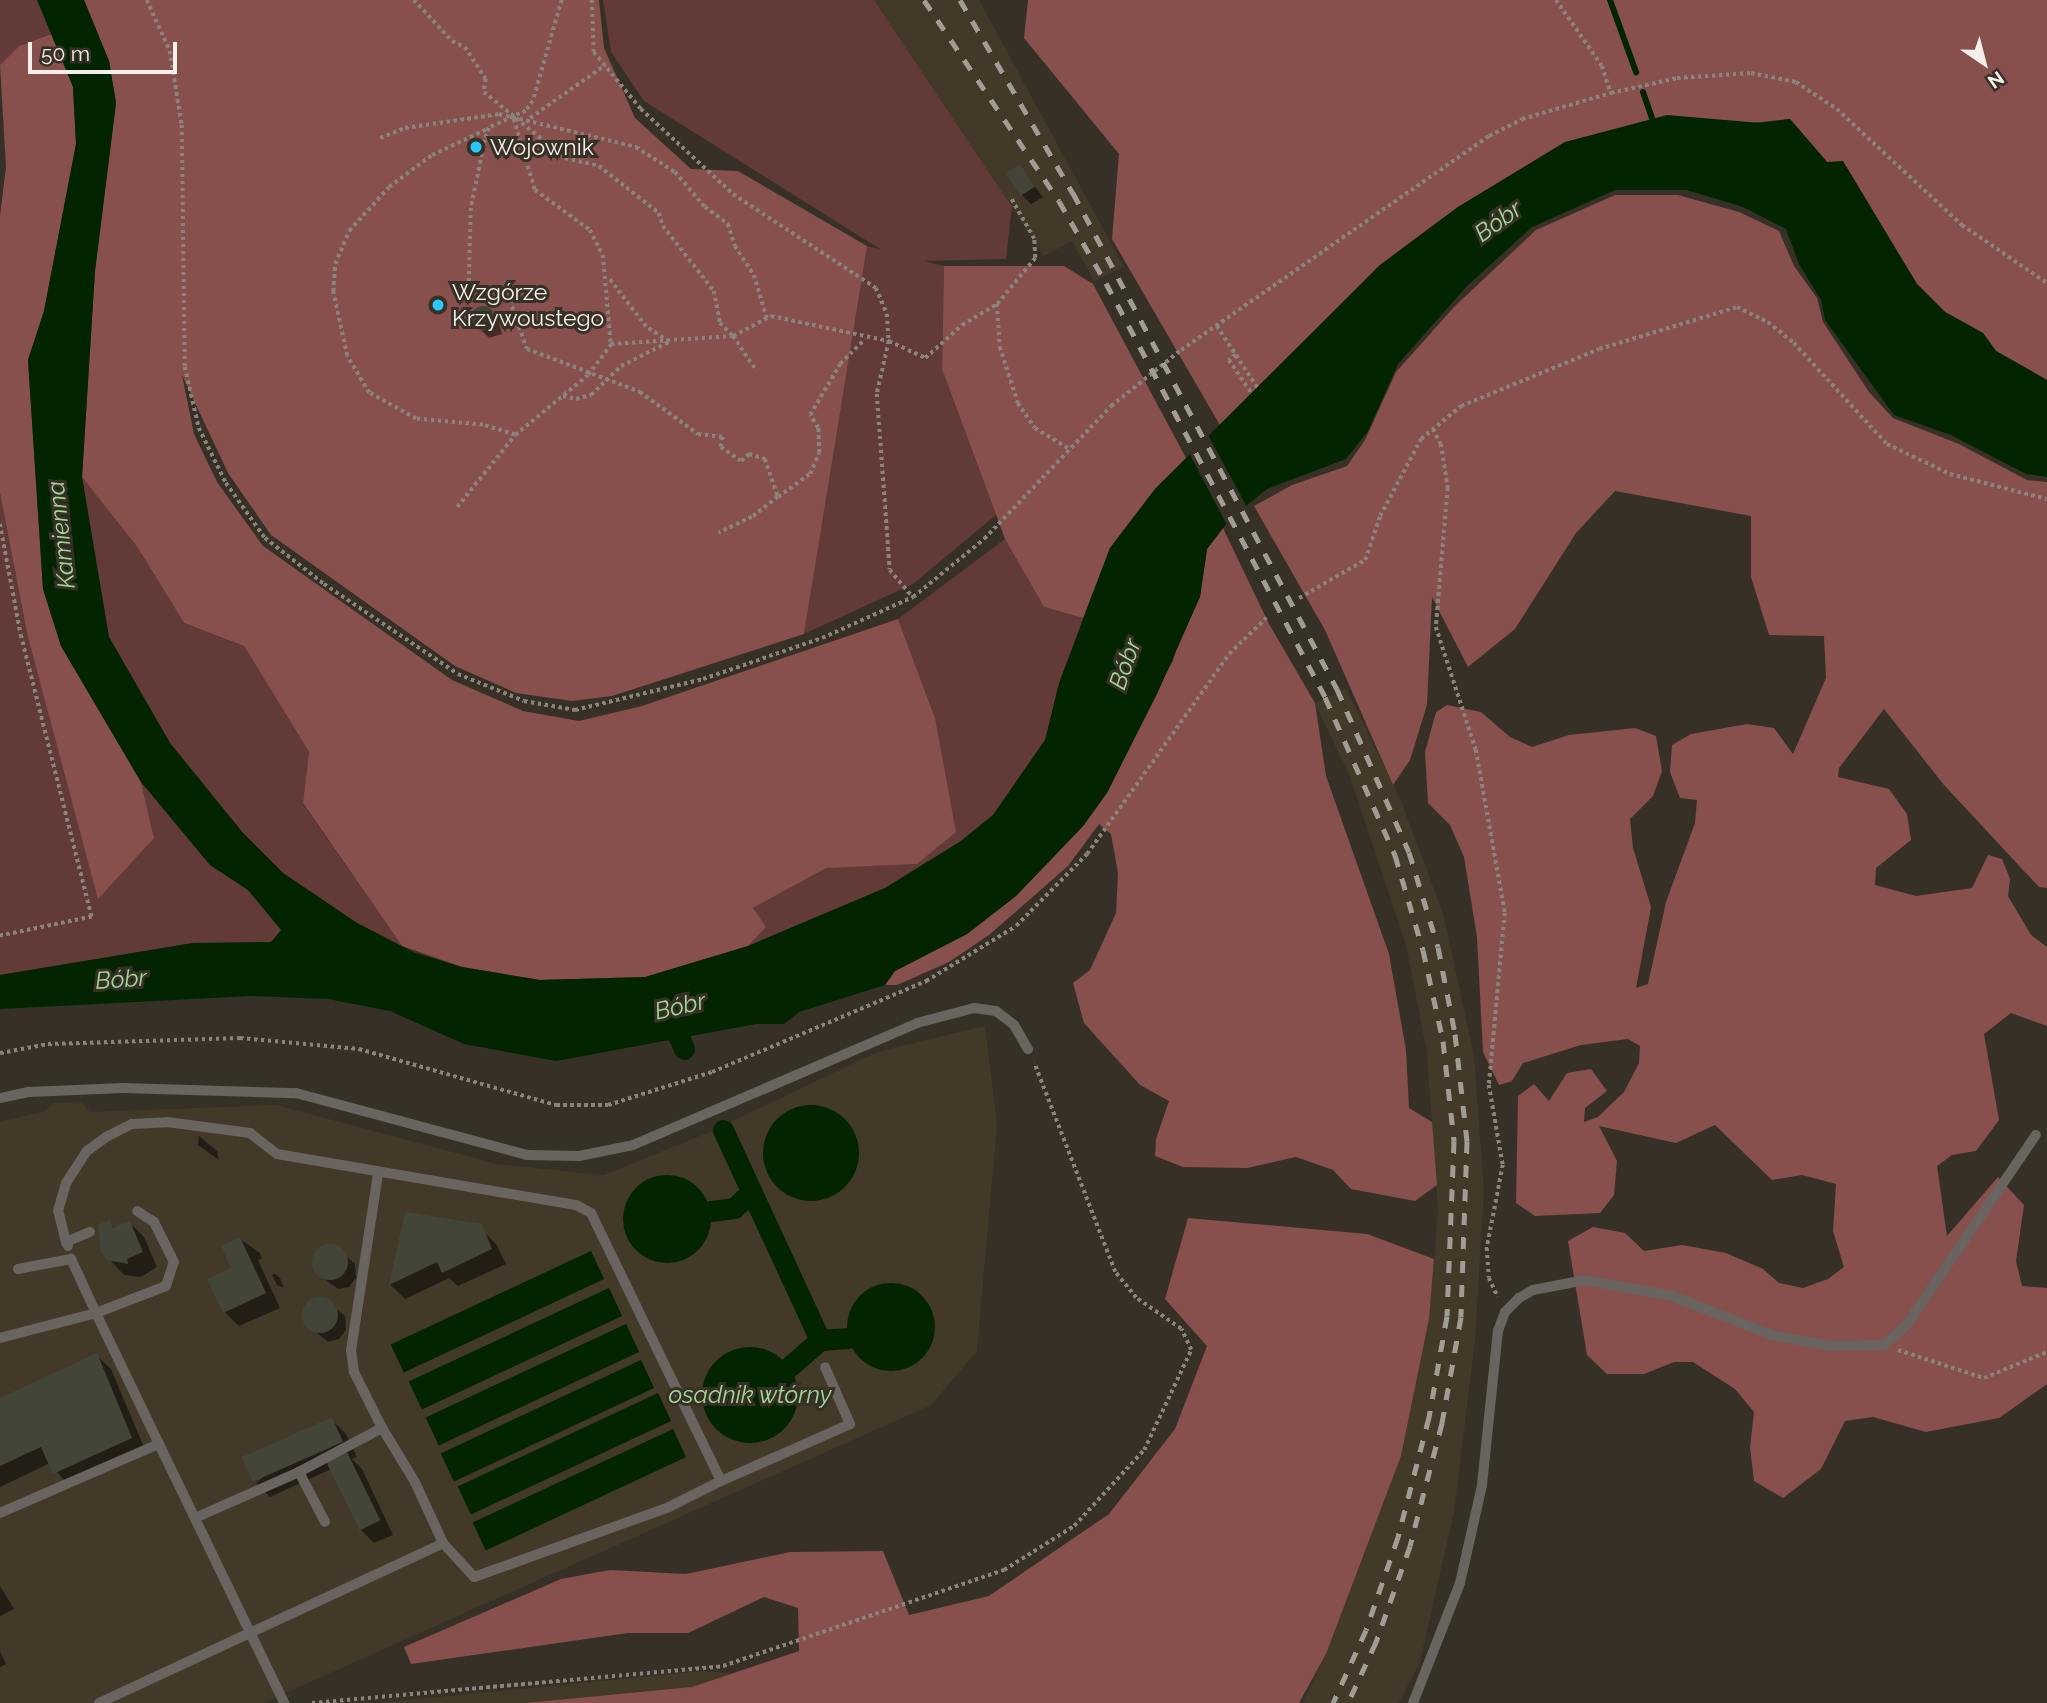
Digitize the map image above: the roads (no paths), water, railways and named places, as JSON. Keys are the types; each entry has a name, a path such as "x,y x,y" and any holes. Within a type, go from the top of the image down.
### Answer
{"lane":[{"path":"0,1098 29,1092 123,1088 296,1093 527,1155 579,1156 644,1141 917,1023 974,1007 996,1011 1014,1025 1028,1049"},
{"path":"284,1703 96,1313 66,1242 58,1211 66,1183 88,1151 132,1124 167,1122 250,1133 277,1154 378,1174 576,1206 592,1213 720,1481"},
{"path":"1413,1703 1460,1583 1482,1485 1498,1331 1505,1312 1533,1290 1585,1280 1672,1296 1772,1335 1830,1346 1884,1345 1906,1326 2036,1135"},
{"path":"378,1174 351,1350 354,1372 382,1428 415,1482 443,1543 474,1577 668,1507 849,1424 825,1367"},
{"path":"0,1338 96,1313 166,1286 174,1262 154,1222 137,1211"},
{"path":"66,1242 90,1231"},
{"path":"18,1269 71,1259"},
{"path":"195,1518 299,1472 382,1428"},
{"path":"0,1513 159,1444"},
{"path":"299,1472 325,1522"},
{"path":"99,1703 249,1630 443,1543"}],"water":[{"path":"37,0 84,0 109,61 116,103 95,271 82,477 109,637 170,743 243,833 283,873 357,923 415,953 462,967 540,980 645,977 748,946 885,888 961,841 993,815 1045,740 1059,683 1110,548 1155,489 1380,265 1458,207 1565,142 1667,115 1760,123 1790,119 1827,162 1843,161 1917,284 1945,312 1983,333 1996,351 2047,380 2047,477 2026,474 1951,435 1894,415 1825,320 1821,300 1799,264 1786,229 1743,207 1687,190 1615,190 1532,227 1467,286 1398,364 1368,431 1346,459 1267,489 1230,519 1207,549 1200,597 1157,694 1107,793 1084,825 1016,896 967,934 895,971 885,985 799,1012 784,1024 756,1024 556,1061 464,1044 390,1011 328,999 251,996 0,1009 0,975 193,943 271,942 281,930 248,890 210,865 141,782 61,646 43,589 28,360 44,311 76,144 73,87"},
{"path":"811,1105 829,1109 845,1119 855,1135 859,1153 855,1171 845,1187 829,1197 811,1201 793,1197 777,1187 767,1171 763,1153 767,1135 777,1119 793,1109"},
{"path":"667,1175 684,1179 698,1188 707,1202 711,1219 707,1236 698,1250 684,1259 667,1263 650,1259 636,1250 627,1236 623,1219 627,1202 636,1188 650,1179"},
{"path":"591,1251 604,1279 404,1372 391,1344"},
{"name":"osadnik wtórny","path":"891,1283 908,1287 922,1296 931,1310 935,1327 931,1344 922,1358 908,1367 891,1371 874,1367 860,1358 851,1344 847,1327 851,1310 860,1296 874,1287"},
{"path":"609,1288 622,1316 422,1409 409,1381"},
{"path":"626,1324 639,1352 439,1445 426,1417"},
{"name":"osadnik wtórny","path":"750,1347 768,1350 784,1361 795,1377 798,1395 795,1413 784,1429 768,1440 750,1443 732,1440 716,1429 705,1413 702,1395 705,1377 716,1361 732,1350"},
{"path":"641,1360 654,1388 454,1481 441,1453"},
{"path":"658,1393 671,1421 471,1514 458,1486"},
{"path":"673,1429 686,1457 486,1550 473,1522"}],"waterway":[{"path":"1610,0 1636,72"},
{"path":"1643,92 1655,127"},
{"name":"Bóbr","path":"669,1015 684,1049"},
{"path":"723,1130 820,1340"},
{"path":"711,1211 734,1208 751,1192"},
{"path":"789,1367 820,1340 848,1338"}],"railway":[{"path":"924,0 1059,201 1106,283 1325,697 1395,855 1423,950 1443,1041 1454,1141 1447,1316 1429,1417 1398,1537 1366,1630 1333,1703"},
{"path":"960,0 1073,193 1337,689 1409,852 1438,947 1455,1034 1467,1141 1461,1317 1442,1423 1410,1546 1376,1642 1348,1703"}],"place":[{"name":"Wojownik","path":"476,147"},
{"name":"Wzgórze Krzywoustego","path":"438,305"}],"water label":[{"name":"Kamienna","path":"61,535"}]}
